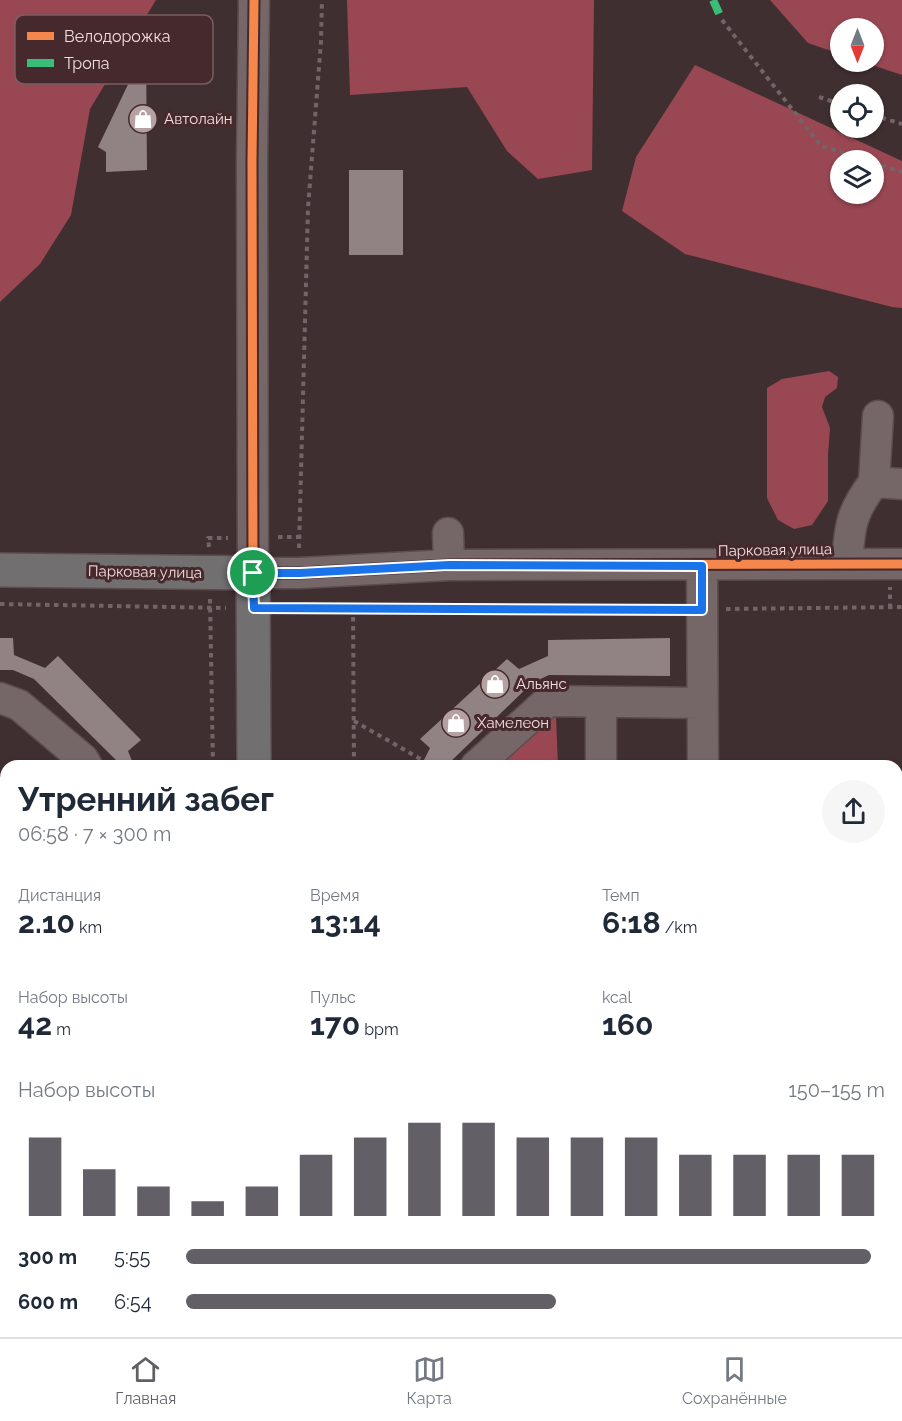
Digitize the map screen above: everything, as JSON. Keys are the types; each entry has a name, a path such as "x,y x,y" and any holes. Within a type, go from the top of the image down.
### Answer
{"main road":[{"name":"Парковая улица","path":"0,570 253,573"},
{"path":"253,573 254,760"}],"street":[{"path":"253,573 254,0"},
{"path":"847,564 851,521 861,499 888,483 878,416"},
{"path":"448,533 449,565"},
{"name":"Парковая улица","path":"253,573 300,573 449,565 902,564"},
{"path":"702,566 703,760"},
{"path":"0,698 19,705 84,760"},
{"path":"483,760 548,701 702,703"},
{"path":"601,702 601,760"}],"path":[{"path":"300,573 298,525 308,208 322,0"},
{"path":"722,20 821,146 834,150"},
{"path":"819,98 830,101"},
{"path":"884,118 902,124"},
{"path":"884,166 902,172"},
{"path":"0,604 210,608 702,610 902,607"},
{"path":"210,608 213,760"},
{"path":"352,608 354,760"},
{"path":"354,721 424,760"}],"shaded area":[{"path":"0,0 156,0 147,15 15,15 15,84 105,84 90,109 71,215 40,264 0,302"},
{"path":"347,0 594,0 592,170 538,179 507,151 467,87 350,95"},
{"path":"770,0 902,0 902,75 884,69 884,18 830,18 830,51 808,43"},
{"path":"695,65 830,128 830,138 852,138 878,150 830,150 830,204 884,204 884,153 902,161 902,308 685,254 622,211 636,157"},
{"path":"829,371 838,377 837,388 825,397 822,407 830,428 828,501 812,525 794,529 778,520 767,498 767,388 782,379"},
{"path":"556,716 558,760 499,760 528,728"}],"building":[{"path":"128,84 146,84 147,170 106,172 106,152 98,147"},
{"path":"349,170 403,170 403,255 349,255"},
{"path":"0,638 13,638 14,655 45,668 58,656 141,740 128,751 132,760 116,760 34,679 13,670 0,670"},
{"path":"670,638 670,676 549,675 532,683 452,760 424,760 430,748 420,739 507,659 519,669 548,656 548,640"}],"marked path":[{"path":"713,0 722,20"}],"cycle path":[{"path":"254,0 253,573 300,573 449,565 902,564"}],"place":[{"name":"Автолайн","path":"143,119"},
{"name":"Альянс","path":"495,684"},
{"name":"Хамелеон","path":"456,723"}],"route":[{"path":"449,565 702,566 702,610 254,608 253,573 300,573 449,565"}]}
